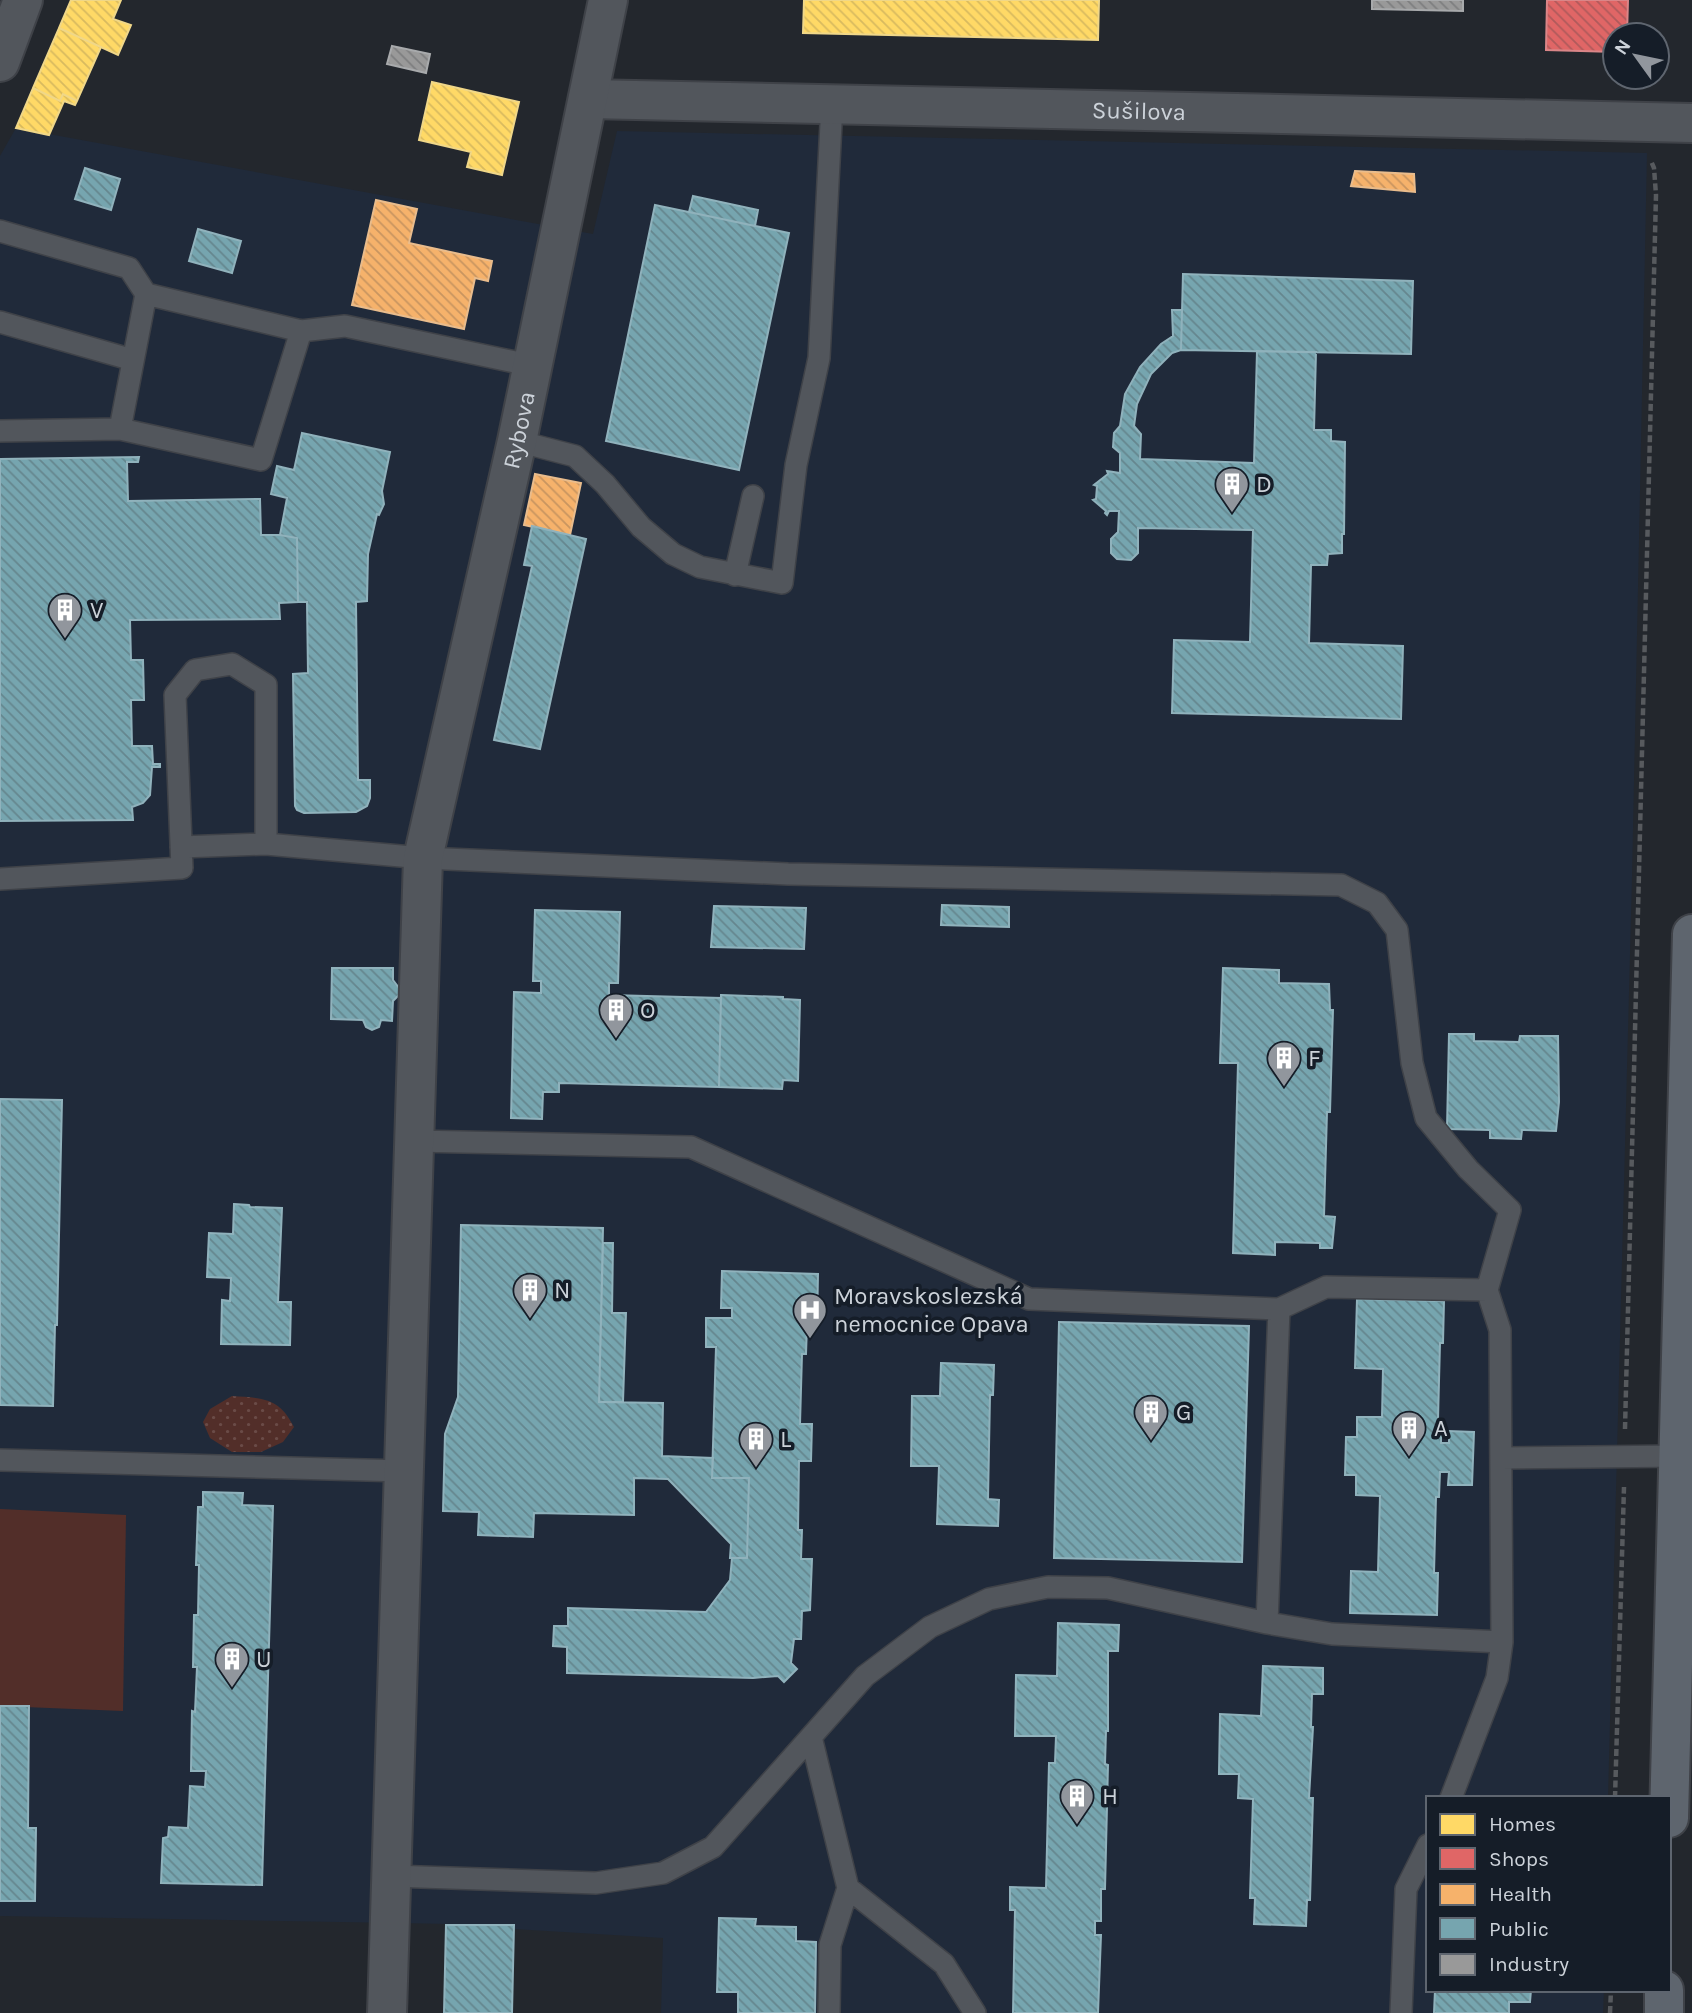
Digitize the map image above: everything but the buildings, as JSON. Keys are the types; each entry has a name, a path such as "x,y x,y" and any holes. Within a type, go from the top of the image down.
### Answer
{"main road":[{"path":"1670,1796 1692,934"},
{"path":"1664,1992 1664,2013"}],"street":[{"path":"0,62 23,0"},
{"name":"Rybova","path":"387,2013 423,858 534,366 608,0"},
{"name":"Sušilova","path":"588,99 1692,123"}],"lane":[{"path":"517,441 575,456 605,484 641,527 673,554 700,567 782,583 796,465 819,358 832,104"},
{"path":"0,231 129,268 146,294 301,331 345,326 534,366"},
{"path":"120,429 146,294"},
{"path":"0,322 133,360"},
{"path":"0,431 120,429 261,460 301,331"},
{"path":"735,575 753,496"},
{"path":"0,879 182,867 175,695 195,670 232,664 266,685 266,844"},
{"path":"181,847 266,844 423,858 788,874 1341,885 1377,903 1397,930 1412,1063 1426,1118 1468,1169 1510,1210 1487,1290 1500,1330 1502,1642 1497,1678 1452,1796"},
{"path":"414,1141 691,1147 1029,1299 1279,1309 1326,1287 1487,1290"},
{"path":"1267,1623 1279,1309"},
{"path":"1501,1458 1679,1456"},
{"path":"0,1460 404,1471"},
{"path":"391,1875 596,1882 663,1872 713,1847 865,1676 930,1627 989,1599 1048,1587 1108,1588 1267,1623 1332,1634 1502,1642"},
{"path":"811,1737 848,1888 830,1945 829,2013"},
{"path":"1401,2013 1406,1889 1426,1849"},
{"path":"848,1888 944,1964 975,2013"}],"path":[{"path":"1615,1796 1656,195 1654,167 1650,158"},
{"path":"1610,2013 1611,1992"}],"shaded area":[{"name":"Moravskoslezská nemocnice Opava","path":"16,128 593,234 617,131 1647,153 1632,877 1608,1796 1426,1796 1426,1992 1604,1992 1603,2013 661,2013 663,1938 514,1929 514,1925 0,1916 0,156"},
{"path":"232,1396 269,1401 282,1410 294,1427 283,1442 261,1452 232,1452 210,1438 203,1422 210,1409"},
{"path":"0,1509 126,1515 123,1711 0,1706"}],"place":[{"name":"D","path":"1232,514"},
{"name":"V","path":"65,640"},
{"name":"O","path":"616,1040"},
{"name":"F","path":"1284,1088"},
{"name":"N","path":"530,1320"},
{"name":"Moravskoslezská nemocnice Opava","path":"810,1340"},
{"name":"G","path":"1151,1442"},
{"name":"A","path":"1409,1458"},
{"name":"L","path":"756,1469"},
{"name":"U","path":"232,1689"},
{"name":"H","path":"1077,1826"}]}
